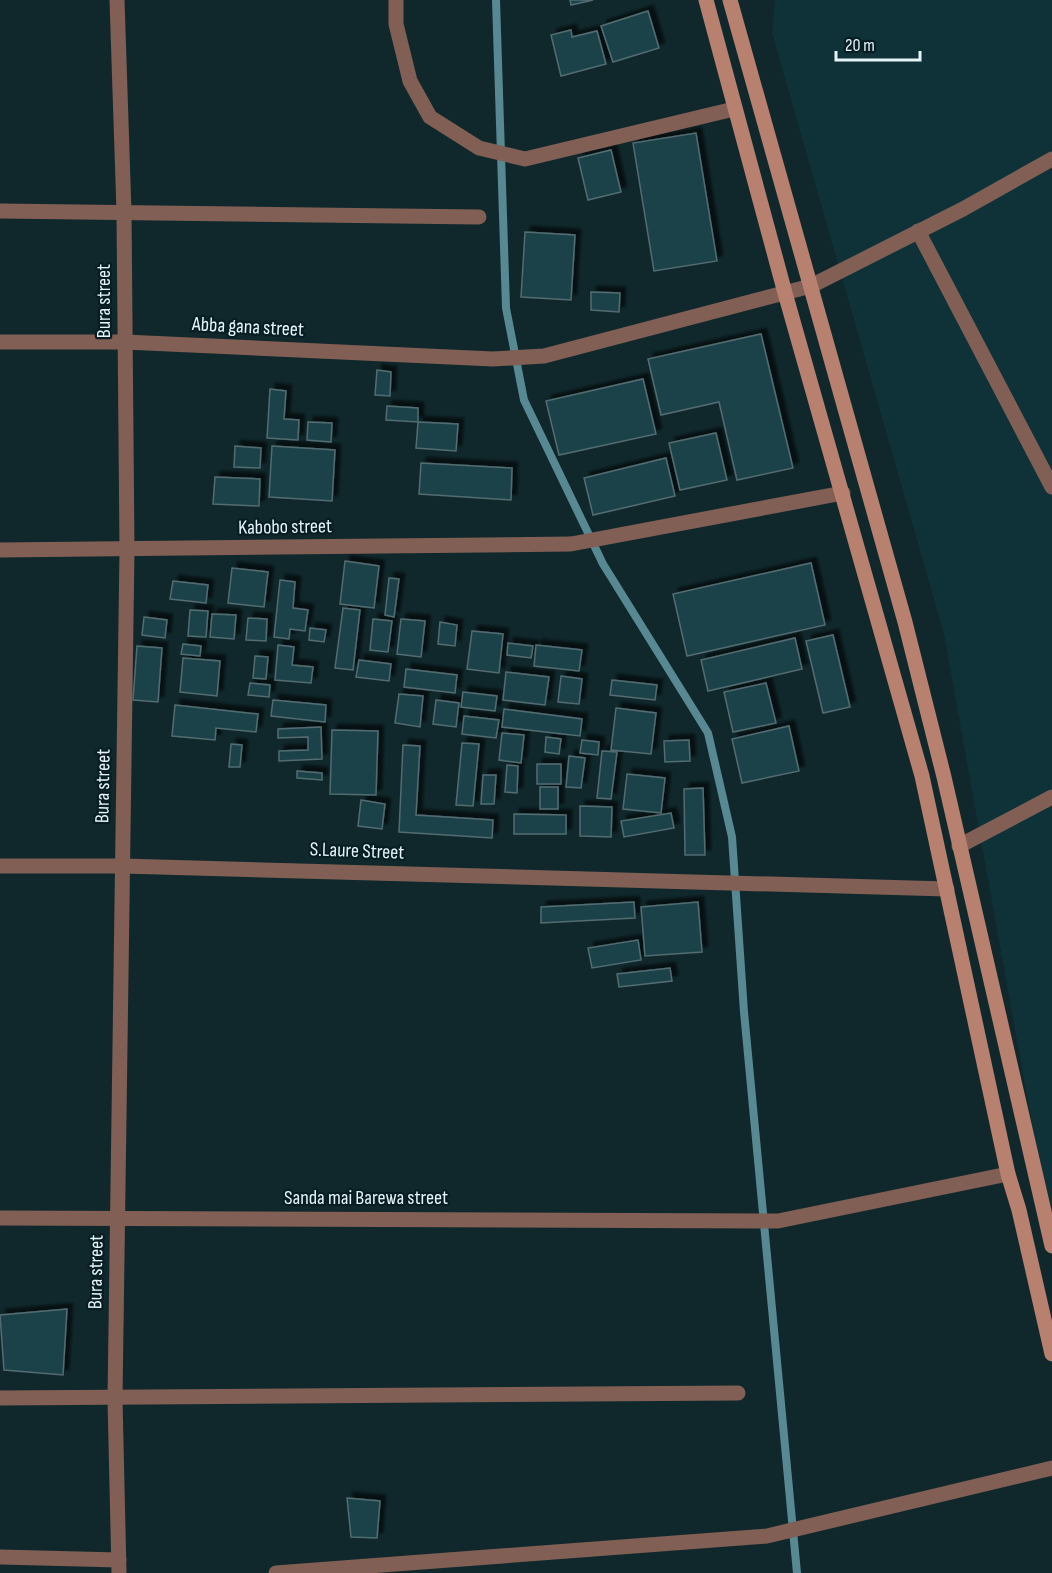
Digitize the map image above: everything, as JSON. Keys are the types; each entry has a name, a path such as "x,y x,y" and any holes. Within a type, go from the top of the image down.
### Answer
{"main road":[{"path":"705,0 785,293 922,776 1008,1174 1019,1210 1052,1354"},
{"path":"730,0 905,622 1052,1246"}],"street":[{"name":"Bura street","path":"117,0 124,212 127,550 115,1399 119,1566"},
{"path":"396,0 396,24 410,81 430,117 479,148 525,159 734,109"},
{"name":"Abba gana street","path":"0,342 125,342 493,359 544,356 811,286 1052,159"},
{"path":"0,211 479,217"},
{"path":"918,231 1052,487"},
{"name":"Kabobo street","path":"0,550 571,544 843,493"},
{"path":"959,846 1052,796"},
{"name":"S.Laure Street","path":"0,866 123,866 947,889"},
{"name":"Sanda mai Barewa street","path":"0,1218 778,1221 1008,1174"},
{"path":"0,1398 738,1393"},
{"path":"276,1573 767,1536 1052,1468"},
{"path":"0,1557 119,1566"}],"shaded area":[{"path":"775,0 1052,0 1052,1236 944,634 772,33"}],"building":[{"path":"570,0 593,0 571,5"},
{"path":"648,11 659,48 613,62 601,26"},
{"path":"571,30 572,37 597,31 606,64 561,76 551,35"},
{"path":"696,133 717,261 654,271 633,143"},
{"path":"611,150 621,192 588,200 578,158"},
{"path":"525,232 575,235 571,300 521,297"},
{"path":"591,292 620,293 619,312 591,310"},
{"path":"761,334 793,468 737,480 719,402 661,415 648,359"},
{"path":"377,370 391,372 390,396 375,395"},
{"path":"643,379 656,434 559,455 546,401"},
{"path":"270,389 286,391 284,419 299,420 298,440 267,438"},
{"path":"387,406 418,408 418,422 386,420"},
{"path":"308,422 332,423 331,442 307,440"},
{"path":"418,422 458,424 456,451 416,448"},
{"path":"716,433 727,480 680,490 669,443"},
{"path":"235,446 261,448 260,468 234,467"},
{"path":"272,446 335,450 332,501 269,497"},
{"path":"666,458 675,496 593,515 584,478"},
{"path":"421,463 512,468 511,500 419,494"},
{"path":"215,477 260,479 259,506 213,504"},
{"path":"345,561 379,566 374,608 340,604"},
{"path":"811,563 825,625 687,656 673,594"},
{"path":"232,568 268,572 264,607 228,603"},
{"path":"389,578 399,579 394,617 385,615"},
{"path":"280,580 295,582 293,608 308,610 305,631 290,629 289,639 274,637"},
{"path":"173,581 208,585 206,603 170,599"},
{"path":"343,608 360,610 353,670 335,668"},
{"path":"190,610 208,611 206,637 188,636"},
{"path":"212,614 236,615 234,639 210,637"},
{"path":"144,617 167,620 165,638 142,635"},
{"path":"248,618 267,619 266,641 246,640"},
{"path":"373,619 392,621 388,652 370,650"},
{"path":"401,619 425,621 421,657 397,654"},
{"path":"440,622 457,625 455,646 438,644"},
{"path":"310,628 326,630 324,642 309,640"},
{"path":"472,631 503,634 499,673 467,669"},
{"path":"833,635 850,707 823,713 806,641"},
{"path":"795,638 802,669 708,691 701,660"},
{"path":"508,643 533,646 531,658 507,655"},
{"path":"183,644 201,646 200,656 181,654"},
{"path":"278,645 294,647 292,665 313,667 311,683 275,680"},
{"path":"536,645 582,650 579,671 534,666"},
{"path":"137,646 162,648 158,702 133,700"},
{"path":"255,656 268,657 266,679 253,678"},
{"path":"183,658 220,661 217,696 180,692"},
{"path":"359,660 391,664 389,681 356,677"},
{"path":"406,669 457,675 455,693 404,687"},
{"path":"506,672 549,677 545,705 503,700"},
{"path":"561,676 582,679 579,704 558,702"},
{"path":"612,680 657,685 655,700 610,695"},
{"path":"250,683 270,685 269,697 248,695"},
{"path":"766,683 776,723 733,732 724,692"},
{"path":"463,692 497,696 495,711 461,707"},
{"path":"399,694 423,696 420,727 395,723"},
{"path":"273,700 326,705 325,722 271,716"},
{"path":"436,700 459,703 456,727 433,724"},
{"path":"175,705 258,714 256,732 216,728 215,740 172,736"},
{"path":"616,708 656,713 651,754 611,750"},
{"path":"504,709 582,719 580,736 502,727"},
{"path":"464,716 499,720 496,738 462,734"},
{"path":"789,726 799,771 742,783 732,739"},
{"path":"321,727 322,759 279,761 279,751 308,750 308,737 278,738 278,729"},
{"path":"332,730 378,731 376,795 330,794"},
{"path":"502,733 524,735 521,763 499,760"},
{"path":"546,737 561,739 559,754 545,752"},
{"path":"582,740 599,742 598,755 580,753"},
{"path":"689,740 690,761 665,762 664,741"},
{"path":"462,743 479,744 473,806 456,805"},
{"path":"231,744 242,745 240,767 229,767"},
{"path":"403,745 420,746 416,815 493,820 492,838 399,832"},
{"path":"602,751 617,752 611,799 597,798"},
{"path":"569,756 585,758 581,788 566,787"},
{"path":"537,764 561,764 561,784 537,784"},
{"path":"507,765 518,766 517,793 505,792"},
{"path":"297,771 322,773 322,780 297,778"},
{"path":"627,774 665,778 661,813 623,809"},
{"path":"483,775 496,775 494,804 481,804"},
{"path":"540,787 558,787 558,809 540,809"},
{"path":"703,788 705,855 685,855 684,789"},
{"path":"361,800 385,804 382,829 358,826"},
{"path":"580,806 612,807 611,837 580,836"},
{"path":"671,813 674,828 624,837 621,821"},
{"path":"514,814 566,815 566,834 514,834"},
{"path":"634,902 635,918 541,923 541,907"},
{"path":"698,902 702,952 645,956 641,907"},
{"path":"638,940 641,960 592,968 588,948"},
{"path":"670,968 672,981 619,987 617,974"},
{"path":"67,1309 63,1375 4,1370 0,1315"},
{"path":"347,1498 380,1501 377,1538 351,1537"}],"waterway":[{"path":"496,0 506,308 524,400 603,564 708,733 732,837 744,1012 797,1573"}]}
